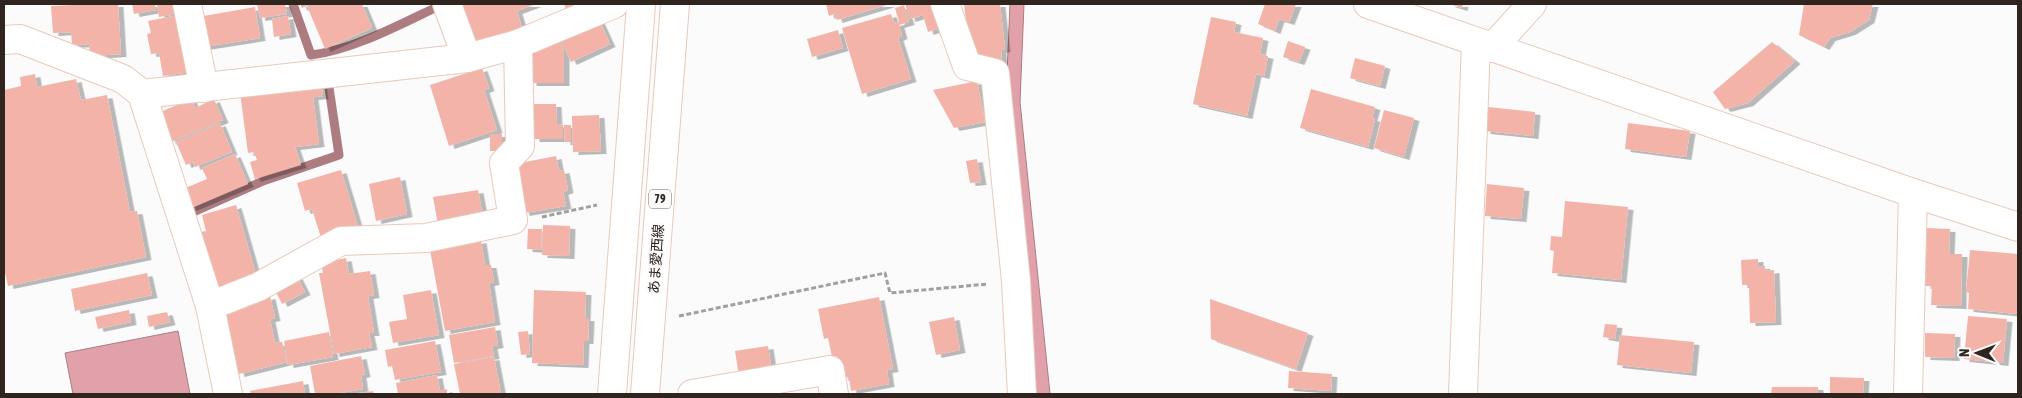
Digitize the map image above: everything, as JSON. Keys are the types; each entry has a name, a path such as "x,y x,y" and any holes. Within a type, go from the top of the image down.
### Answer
{"street":[{"path":"187,4 204,88"},
{"path":"447,4 467,58"},
{"path":"142,94 467,58 518,44 614,4"},
{"path":"612,394 641,4"},
{"name":"あま愛西線","path":"645,394 675,4"},
{"path":"945,4 967,66 995,73 1016,281 1022,394"},
{"path":"1368,4 1913,193 2018,227"},
{"path":"1462,394 1484,45 1532,4"},
{"path":"4,40 20,39 123,79 142,94 210,306 228,394"},
{"path":"210,306 258,287 341,241 426,238 513,220 504,163 520,146 518,44"},
{"path":"1908,394 1913,193"},
{"path":"692,394 830,370 834,394"}],"path":[{"path":"513,220 520,222 627,199"},
{"path":"651,322 885,273 890,293 1016,281"}],"shaded area":[{"path":"1010,4 1024,4 1020,102 1050,394 1035,394 1006,98"},
{"path":"178,331 190,394 73,394 65,353"}],"building":[{"path":"118,4 121,54 90,56 89,44 72,45 71,32 53,33 51,6"},
{"path":"132,4 155,4 156,10 134,14"},
{"path":"157,4 175,4 177,14 159,17"},
{"path":"257,4 285,4 287,14 260,18"},
{"path":"300,4 362,4 372,28 325,49 307,6 302,8"},
{"path":"461,4 536,4 517,11 522,28 474,43"},
{"path":"564,4 577,4 566,9"},
{"path":"826,4 890,4 837,20 835,14 829,16"},
{"path":"905,4 939,4 946,26 928,32 923,15 910,19"},
{"path":"964,4 1000,4 1005,49 1001,50 1002,65 970,53"},
{"path":"1265,4 1296,4 1289,22 1279,19 1275,31 1258,24"},
{"path":"1449,4 1463,4 1462,8"},
{"path":"1804,4 1873,4 1869,20 1850,32 1830,38 1824,47 1799,35"},
{"path":"904,5 909,22 899,25 902,36 898,38 911,79 862,94 842,28 891,14 894,23 899,22 895,8"},
{"path":"255,7 260,38 203,47 198,17"},
{"path":"179,15 189,72 163,76 159,53 151,54 147,34 151,33 148,21"},
{"path":"288,16 291,34 274,37 272,19"},
{"path":"1211,17 1236,22 1234,32 1263,38 1260,54 1268,56 1264,76 1256,74 1247,116 1193,104"},
{"path":"599,20 610,44 571,62 560,38"},
{"path":"838,30 843,48 812,57 807,39"},
{"path":"557,36 564,50 564,83 531,83 531,48"},
{"path":"1288,41 1305,47 1299,62 1283,57"},
{"path":"1772,42 1795,61 1748,103 1725,109 1713,92"},
{"path":"1355,58 1385,66 1380,86 1350,78"},
{"path":"482,68 489,88 484,90 497,130 449,146 430,85"},
{"path":"35,74 37,87 76,79 81,100 107,95 130,212 137,211 146,257 8,286 4,268 4,90 21,86 20,77"},
{"path":"977,81 985,122 954,128 933,90"},
{"path":"321,82 323,96 313,97 319,144 295,147 301,165 255,179 250,162 257,160 254,152 248,153 240,92"},
{"path":"1311,89 1375,107 1372,118 1375,119 1368,147 1300,128"},
{"path":"191,99 195,108 214,99 223,120 171,142 158,113"},
{"path":"533,104 556,104 557,124 563,125 563,139 534,139"},
{"path":"1488,107 1535,112 1533,136 1485,131"},
{"path":"1384,110 1414,118 1404,157 1374,148"},
{"path":"599,115 601,151 573,152 572,116"},
{"path":"220,123 232,152 195,167 193,162 186,165 176,142"},
{"path":"1628,123 1690,131 1686,157 1625,149"},
{"path":"564,125 571,125 571,142 565,142"},
{"path":"490,134 502,134 502,151 490,151"},
{"path":"235,154 248,184 191,208 183,189 207,179 202,168"},
{"path":"556,156 559,171 564,170 568,190 563,192 566,206 524,213 515,164"},
{"path":"977,159 981,182 970,183 966,161"},
{"path":"341,170 359,230 322,241 312,209 305,211 297,183"},
{"path":"400,177 407,214 376,221 369,184"},
{"path":"1487,184 1524,188 1521,219 1485,216"},
{"path":"478,190 483,217 438,225 433,197"},
{"path":"1565,201 1628,207 1621,280 1552,273 1554,251 1550,250 1551,236 1562,237"},
{"path":"236,205 257,278 214,291 197,233 206,231 202,215"},
{"path":"543,225 570,226 569,256 542,255"},
{"path":"1927,228 1950,229 1949,254 1962,254 1961,306 1931,305 1932,286 1925,286"},
{"path":"528,229 542,229 541,250 527,249"},
{"path":"481,240 485,265 491,265 494,282 489,283 495,322 445,331 430,250"},
{"path":"1970,250 2018,254 2018,314 1968,309 1969,293 1966,292"},
{"path":"346,258 349,274 370,271 374,295 368,296 374,333 369,333 372,347 334,354 319,273 323,273 321,263"},
{"path":"1758,259 1758,266 1765,266 1765,271 1774,270 1776,322 1750,323 1749,285 1742,285 1741,260"},
{"path":"147,273 152,295 75,311 71,289"},
{"path":"297,276 305,292 282,304 274,288"},
{"path":"431,290 439,335 393,343 389,322 407,319 403,295"},
{"path":"534,290 586,292 585,318 589,318 588,341 584,341 583,365 532,363"},
{"path":"270,296 275,318 270,319 275,343 282,342 287,362 239,374 223,307"},
{"path":"879,297 893,369 887,370 889,384 851,391 849,377 843,378 838,356 832,357 828,338 824,339 818,309"},
{"path":"1210,299 1308,333 1296,369 1211,339"},
{"path":"129,310 131,322 98,329 95,317"},
{"path":"167,312 170,322 149,327 147,316"},
{"path":"1968,316 2007,319 2003,363 1964,359"},
{"path":"954,317 960,350 936,355 929,322"},
{"path":"1605,324 1617,325 1615,339 1603,337"},
{"path":"495,327 498,345 492,346 494,356 454,363 449,335"},
{"path":"528,331 530,354 521,355 518,332"},
{"path":"329,332 333,357 288,365 284,341"},
{"path":"1925,333 1955,334 1954,358 1925,357"},
{"path":"1620,335 1694,342 1691,373 1617,365"},
{"path":"435,341 441,372 395,380 392,366 388,367 385,350"},
{"path":"768,346 771,365 765,366 766,371 739,376 735,351"},
{"path":"361,356 365,374 361,375 363,389 334,394 315,394 310,366"},
{"path":"494,357 501,394 460,394 454,364"},
{"path":"1289,371 1332,374 1331,391 1288,388"},
{"path":"437,375 440,391 447,389 447,394 398,394 396,383"},
{"path":"1830,377 1864,378 1863,394 1830,394"},
{"path":"303,381 305,394 251,394 250,391"},
{"path":"1772,387 1818,387 1818,394 1771,394"},
{"path":"373,391 374,394 359,394 359,393"}],"waterway":[{"path":"293,4 311,55 360,42 439,6"},
{"path":"189,214 263,181 339,155 328,81"}]}
